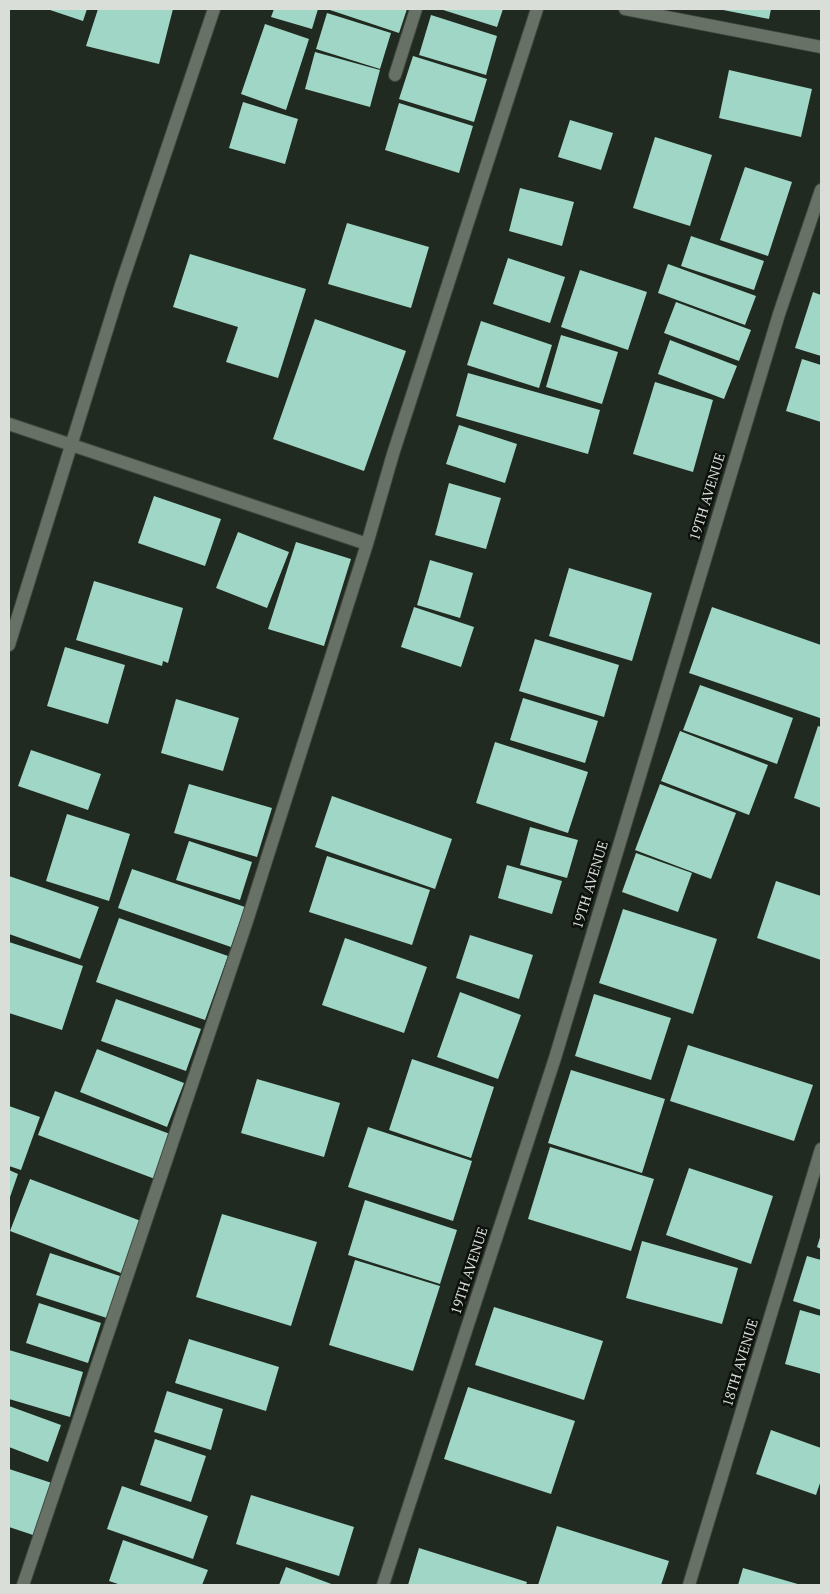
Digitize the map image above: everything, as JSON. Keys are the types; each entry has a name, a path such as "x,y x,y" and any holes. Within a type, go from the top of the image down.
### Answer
{"street":[{"path":"9,645 121,285 214,9"},
{"path":"396,75 416,9"},
{"path":"23,1585 247,921 537,9"},
{"path":"625,9 821,47"},
{"name":"19TH AVENUE","path":"383,1585 555,1058 779,314 821,190"},
{"path":"9,424 367,544"},
{"name":"18TH AVENUE","path":"689,1585 821,1149"}],"building":[{"path":"47,9 87,9 83,21"},
{"path":"98,9 173,9 159,64 86,46"},
{"path":"274,9 318,9 312,29 271,17"},
{"path":"331,9 407,9 399,33"},
{"path":"440,9 503,9 497,27"},
{"path":"718,9 771,9 769,19"},
{"path":"327,13 391,33 380,69 316,49"},
{"path":"431,15 497,36 486,75 419,55"},
{"path":"265,24 309,39 286,110 241,94"},
{"path":"315,52 380,70 370,107 305,89"},
{"path":"413,56 487,79 474,122 399,99"},
{"path":"729,70 812,89 801,137 719,118"},
{"path":"243,102 298,119 285,164 229,148"},
{"path":"399,103 473,126 459,173 385,150"},
{"path":"570,120 613,133 601,170 558,157"},
{"path":"655,137 712,155 690,226 633,208"},
{"path":"745,167 792,182 768,256 720,240"},
{"path":"520,188 574,202 562,246 509,231"},
{"path":"347,223 429,247 411,308 328,284"},
{"path":"691,236 764,261 754,290 681,266"},
{"path":"190,254 306,289 278,378 226,362 238,327 173,307"},
{"path":"508,258 565,277 550,323 493,304"},
{"path":"668,264 756,296 745,325 658,293"},
{"path":"580,270 647,292 628,350 561,327"},
{"path":"813,292 821,295 821,356 795,348"},
{"path":"676,302 751,330 739,361 664,333"},
{"path":"315,319 406,351 364,471 273,439"},
{"path":"481,321 552,345 539,388 467,365"},
{"path":"561,335 618,352 602,404 546,387"},
{"path":"670,340 737,366 724,399 658,374"},
{"path":"802,359 821,365 821,422 786,411"},
{"path":"468,373 600,410 588,454 456,416"},
{"path":"655,382 713,400 693,472 633,454"},
{"path":"459,425 517,444 505,483 446,464"},
{"path":"449,483 501,498 486,549 435,535"},
{"path":"154,496 221,519 205,566 138,543"},
{"path":"238,532 289,552 267,608 216,588"},
{"path":"296,542 351,559 324,646 268,629"},
{"path":"430,560 473,573 460,618 417,605"},
{"path":"569,568 652,593 632,661 549,636"},
{"path":"94,581 183,608 168,663 163,661 162,666 76,640"},
{"path":"414,607 474,627 461,667 401,647"},
{"path":"712,607 821,645 820,718 689,673"},
{"path":"535,639 619,665 604,717 519,691"},
{"path":"65,647 125,665 108,724 47,706"},
{"path":"700,685 793,718 777,764 683,730"},
{"path":"523,698 598,721 585,763 510,740"},
{"path":"176,699 239,718 223,771 161,753"},
{"path":"818,726 821,727 821,808 794,798"},
{"path":"680,731 768,765 749,815 661,781"},
{"path":"495,742 588,772 568,833 476,803"},
{"path":"31,750 101,774 88,810 18,786"},
{"path":"189,784 272,808 257,857 174,833"},
{"path":"660,784 736,813 711,879 635,850"},
{"path":"332,796 452,839 435,889 315,847"},
{"path":"67,814 130,834 109,901 46,881"},
{"path":"530,827 578,840 567,878 520,865"},
{"path":"189,841 252,862 240,900 176,880"},
{"path":"636,853 692,873 678,912 622,892"},
{"path":"327,856 430,890 412,945 309,912"},
{"path":"507,865 562,881 552,914 498,898"},
{"path":"132,869 245,907 231,947 118,908"},
{"path":"9,876 99,907 80,959 9,934"},
{"path":"776,881 821,896 821,960 757,938"},
{"path":"623,909 717,939 693,1014 599,983"},
{"path":"119,918 228,956 205,1020 96,982"},
{"path":"470,935 533,955 519,999 456,978"},
{"path":"345,938 427,967 404,1033 322,1005"},
{"path":"9,942 83,966 62,1030 9,1013"},
{"path":"460,992 521,1015 498,1079 437,1057"},
{"path":"594,994 671,1018 651,1080 575,1056"},
{"path":"116,999 201,1029 186,1071 101,1041"},
{"path":"688,1045 813,1085 794,1141 670,1101"},
{"path":"97,1049 184,1083 167,1127 80,1092"},
{"path":"412,1059 494,1087 471,1158 389,1130"},
{"path":"571,1070 665,1099 642,1173 548,1143"},
{"path":"257,1079 340,1103 324,1157 241,1133"},
{"path":"55,1091 170,1134 155,1179 38,1135"},
{"path":"9,1106 40,1117 21,1170 9,1166"},
{"path":"368,1127 472,1161 453,1221 348,1187"},
{"path":"550,1147 654,1179 631,1251 528,1219"},
{"path":"689,1168 773,1196 751,1264 666,1235"},
{"path":"9,1170 18,1174 9,1200"},
{"path":"30,1179 141,1221 121,1273 10,1231"},
{"path":"365,1200 457,1230 440,1284 348,1255"},
{"path":"222,1214 317,1242 291,1326 196,1297"},
{"path":"821,1234 821,1249 817,1247"},
{"path":"642,1241 738,1268 722,1324 626,1298"},
{"path":"50,1253 123,1277 110,1319 36,1295"},
{"path":"807,1256 821,1260 821,1310 793,1301"},
{"path":"355,1260 440,1286 413,1371 329,1345"},
{"path":"39,1303 101,1323 88,1363 26,1343"},
{"path":"494,1307 603,1341 584,1400 475,1365"},
{"path":"800,1310 821,1316 821,1374 785,1364"},
{"path":"189,1339 279,1367 266,1411 175,1383"},
{"path":"9,1350 83,1372 70,1417 9,1399"},
{"path":"468,1387 575,1421 551,1494 444,1459"},
{"path":"167,1391 223,1409 211,1450 154,1432"},
{"path":"9,1406 61,1425 48,1462 9,1447"},
{"path":"771,1430 821,1448 821,1480 816,1495 756,1474"},
{"path":"155,1439 206,1456 191,1502 140,1485"},
{"path":"9,1469 52,1483 33,1535 9,1527"},
{"path":"122,1486 208,1516 193,1559 107,1529"},
{"path":"251,1495 354,1527 339,1576 236,1544"},
{"path":"557,1526 669,1561 661,1585 538,1585"},
{"path":"123,1540 208,1570 202,1585 121,1585 109,1581"},
{"path":"419,1548 527,1582 526,1585 408,1585"},
{"path":"286,1567 334,1585 279,1585"},
{"path":"743,1568 801,1585 738,1585"}]}
